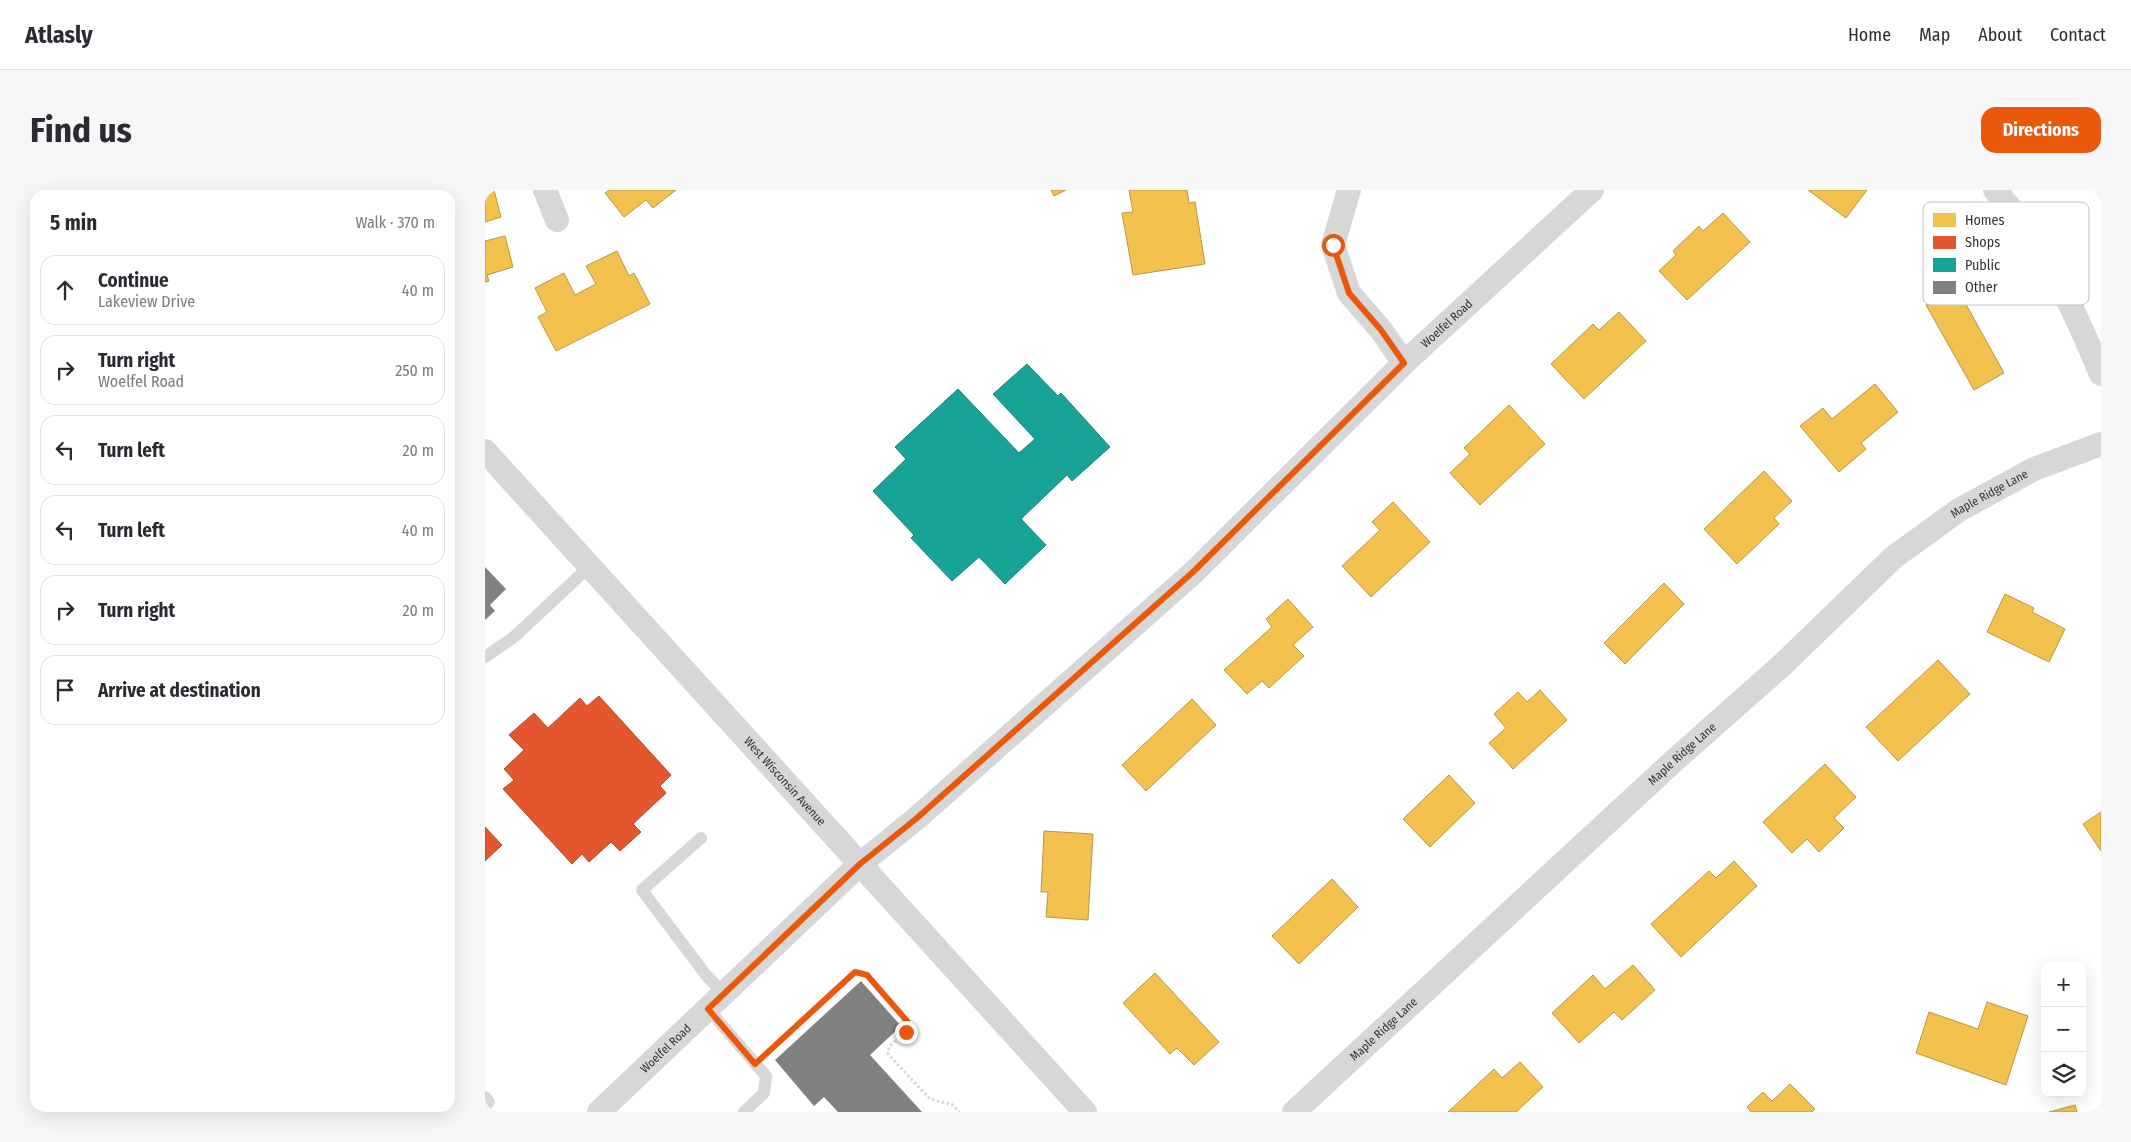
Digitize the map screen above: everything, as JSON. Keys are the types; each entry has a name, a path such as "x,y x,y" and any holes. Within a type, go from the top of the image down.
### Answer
{"street":[{"path":"545,190 557,220"},
{"path":"1349,190 1333,245 1349,293 1381,330 1404,363"},
{"name":"Woelfel Road","path":"599,1112 860,864 917,818 1193,572 1404,363 1592,190"},
{"path":"1995,190 2004,202"},
{"path":"2072,305 2101,374"},
{"name":"Maple Ridge Lane","path":"1294,1112 1676,759 1781,666 1894,557 1959,510 2034,469 2101,444"},
{"name":"West Wisconsin Avenue","path":"485,450 1085,1112"}],"lane":[{"path":"485,657 514,637 590,566"},
{"path":"701,838 642,890 706,975 716,1001 755,1064 766,1076 764,1094 744,1112"},
{"path":"485,1097 489,1102 485,1106"}],"path":[{"path":"755,1064 855,972 867,975 907,1021 906,1032 889,1047 888,1054 929,1099 953,1105 959,1112"}],"building: Homes":[{"path":"485,190 494,190 501,217 485,222"},
{"path":"609,190 676,190 653,208 646,200 624,217 605,193"},
{"path":"1051,190 1066,190 1054,196"},
{"path":"1129,190 1187,190 1189,203 1195,202 1205,264 1133,275 1122,213 1133,212"},
{"path":"1808,190 1867,190 1846,218"},
{"path":"1723,213 1750,242 1687,300 1659,271 1676,255 1673,251 1699,226 1703,231"},
{"path":"505,236 513,267 487,275 489,281 485,282 485,241"},
{"path":"617,251 629,276 634,273 650,304 556,351 538,317 547,312 535,288 564,273 575,295 596,284 586,266"},
{"path":"1926,305 1966,305 2004,373 1974,390"},
{"path":"1619,312 1646,341 1584,399 1551,364 1593,324 1599,330"},
{"path":"1875,384 1898,412 1861,443 1866,449 1839,472 1800,426 1823,408 1832,419"},
{"path":"1509,405 1545,444 1480,505 1450,473 1470,454 1464,448"},
{"path":"1764,471 1792,501 1774,518 1779,524 1737,564 1704,529"},
{"path":"1393,502 1430,542 1371,597 1342,566 1380,530 1372,522"},
{"path":"1664,583 1684,604 1625,664 1604,643"},
{"path":"2005,594 2034,608 2032,612 2065,629 2049,662 1987,632"},
{"path":"1288,599 1313,627 1293,645 1304,656 1269,688 1262,681 1247,694 1224,670 1272,627 1266,619"},
{"path":"1938,660 1970,694 1898,761 1866,727"},
{"path":"1540,690 1567,720 1513,769 1489,743 1506,728 1494,714 1518,692 1527,702"},
{"path":"1192,699 1216,725 1146,791 1122,765"},
{"path":"1825,764 1856,797 1834,818 1844,828 1819,852 1807,839 1792,853 1763,822"},
{"path":"1449,775 1475,803 1430,847 1403,819"},
{"path":"2101,812 2101,851 2083,824"},
{"path":"1044,831 1093,834 1088,920 1046,917 1048,892 1041,892"},
{"path":"1734,861 1757,886 1681,957 1651,924 1709,871 1716,878"},
{"path":"1332,879 1358,907 1299,964 1272,936"},
{"path":"1633,965 1655,990 1622,1020 1614,1012 1579,1043 1552,1013 1593,975 1605,989"},
{"path":"1155,973 1219,1042 1194,1065 1177,1048 1170,1054 1123,1003"},
{"path":"1987,1002 2028,1016 2006,1085 1916,1053 1929,1012 1978,1029"},
{"path":"1520,1062 1543,1087 1516,1112 1448,1112 1494,1069 1502,1078"},
{"path":"1790,1084 1815,1109 1812,1112 1751,1112 1747,1107 1763,1092 1772,1101"},
{"path":"2075,1105 2077,1112 2049,1112"}],"building: Shops":[{"path":"599,696 671,775 660,786 666,793 633,824 641,832 620,851 611,842 589,862 582,854 572,864 503,789 514,780 504,769 524,750 509,735 534,713 548,728 580,698 587,706"},
{"path":"485,827 502,845 485,861"}],"building: Public":[{"path":"1027,364 1058,396 1061,393 1110,447 1072,481 1067,475 1021,519 1046,545 1005,584 979,557 952,581 911,538 914,535 873,491 906,459 895,447 958,389 1019,453 1035,439 993,394"}],"building: Other":[{"path":"485,567 506,589 490,605 495,611 485,620"},
{"path":"861,981 901,1026 870,1055 922,1112 838,1112 824,1097 814,1106 775,1060"}],"route":[{"path":"906,1032 907,1021 867,975 855,972 755,1064 708,1009 860,864 917,818 1193,572 1404,363 1381,330 1349,293 1333,245"}]}
